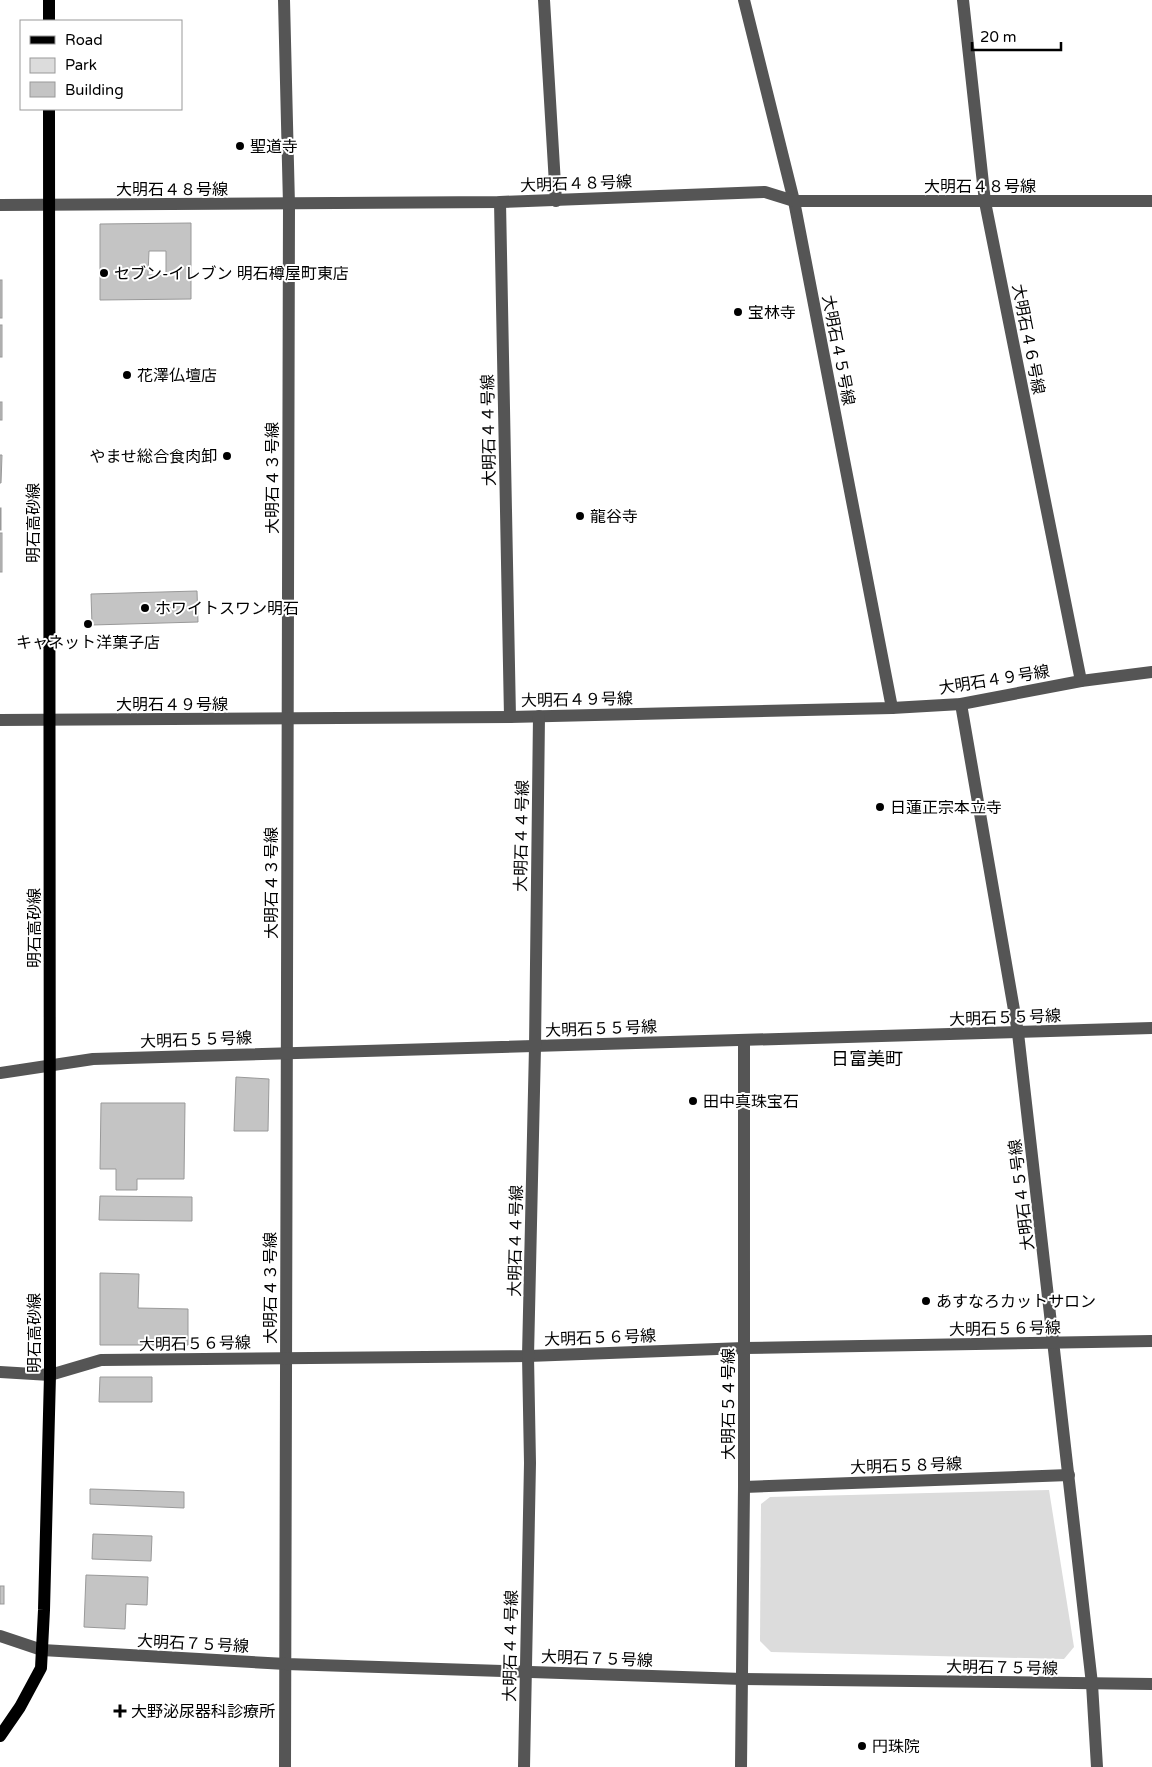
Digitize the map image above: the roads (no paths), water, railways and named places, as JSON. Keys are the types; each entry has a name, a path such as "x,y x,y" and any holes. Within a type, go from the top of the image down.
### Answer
{"main road":[{"path":"49,0 49,20"},
{"name":"明石高砂線","path":"0,1736 20,1707 41,1668 42,1650 50,1375 50,110"}],"street":[{"name":"大明石４３号線","path":"284,0 289,204 285,1767"},
{"path":"544,0 556,200"},
{"name":"大明石４５号線","path":"744,0 794,201 892,708"},
{"name":"大明石４６号線","path":"963,0 986,202 1081,681"},
{"name":"大明石４８号線","path":"0,205 500,202 764,192 794,201 1152,201"},
{"name":"大明石４４号線","path":"500,202 510,717"},
{"name":"大明石４９号線","path":"0,720 288,720 892,708 961,704 1081,681 1152,672"},
{"name":"大明石４５号線","path":"961,704 1018,1033 1092,1684 1097,1767"},
{"name":"大明石４４号線","path":"524,1767 530,1463 528,1356 536,1047 539,716"},
{"name":"大明石５５号線","path":"0,1073 93,1059 1152,1028"},
{"name":"大明石５４号線","path":"741,1767 744,1487 744,1041"},
{"name":"大明石５６号線","path":"0,1372 50,1375 101,1360 528,1356 744,1348 1152,1340"},
{"name":"大明石５８号線","path":"744,1487 1069,1475"},
{"name":"大明石７５号線","path":"0,1636 42,1650 286,1664 743,1679 1152,1684"}],"place":[{"name":"聖道寺","path":"240,146"},
{"name":"セブン-イレブン 明石樽屋町東店","path":"104,273"},
{"name":"宝林寺","path":"738,312"},
{"name":"花澤仏壇店","path":"127,375"},
{"name":"やませ総合食肉卸","path":"227,456"},
{"name":"龍谷寺","path":"580,516"},
{"name":"ホワイトスワン明石","path":"145,608"},
{"name":"キャネット洋菓子店","path":"88,624"},
{"name":"日蓮正宗本立寺","path":"880,807"},
{"name":"田中真珠宝石","path":"693,1101"},
{"name":"あすなろカットサロン","path":"926,1301"},
{"name":"大野泌尿器科診療所","path":"120,1711"},
{"name":"円珠院","path":"862,1746"}],"district":[{"name":"日富美町","path":"867,1059"}]}
